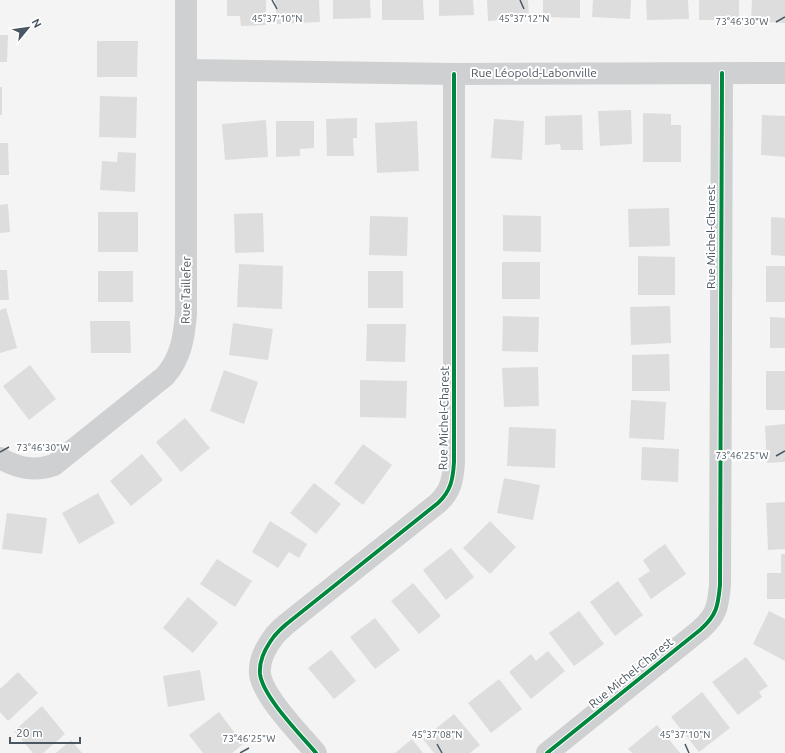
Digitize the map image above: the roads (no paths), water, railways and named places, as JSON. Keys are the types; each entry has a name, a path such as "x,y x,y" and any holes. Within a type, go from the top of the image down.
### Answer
{"street":[{"name":"Rue Taillefer","path":"0,458 26,469 36,469 54,465 165,376 176,361 184,340 186,314 186,0"},
{"name":"Rue Léopold-Labonville","path":"186,70 454,74 785,73"},
{"name":"Rue Michel-Charest","path":"547,753 700,630 716,612 720,584 722,73"},
{"name":"Rue Michel-Charest","path":"316,753 269,696 264,686 260,673 262,658 265,650 275,635 294,618 438,503 448,491 453,479 454,74"}]}
